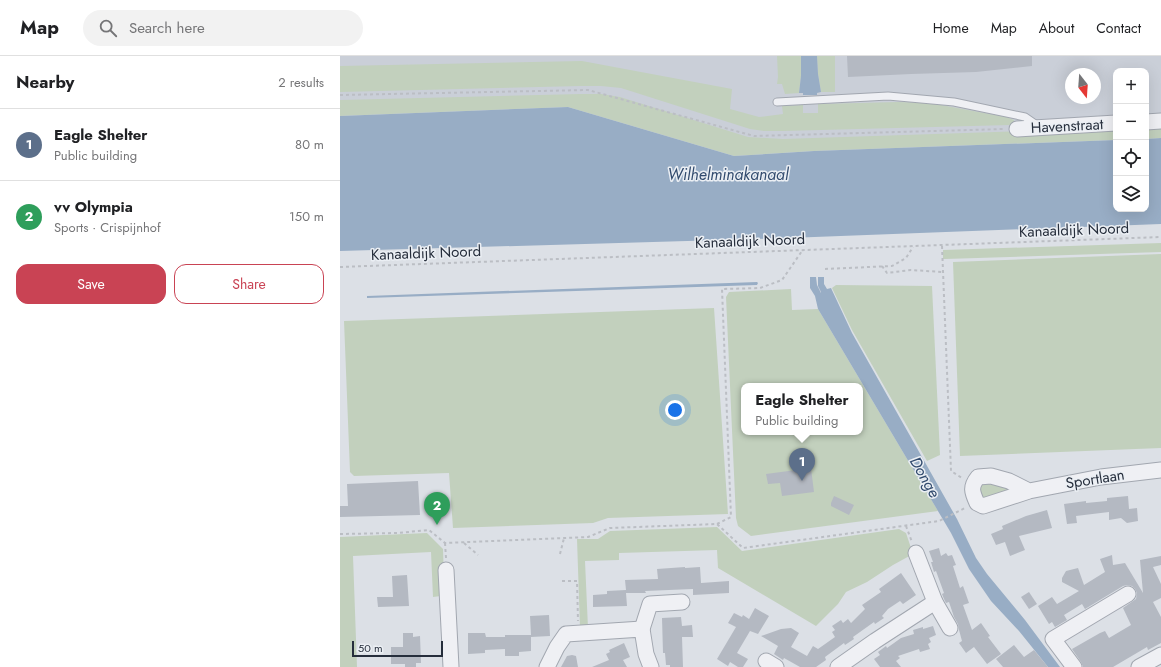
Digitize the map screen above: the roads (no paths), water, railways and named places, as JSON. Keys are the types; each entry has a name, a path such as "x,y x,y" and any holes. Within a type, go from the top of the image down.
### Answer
{"street":[{"path":"1149,122 1161,121"},
{"name":"Havenstraat","path":"1018,129 1113,123"},
{"name":"Sportlaan","path":"1029,491 1009,481 991,476 978,477 973,484 972,493 977,503 983,506 1029,491 1101,477 1161,470"},
{"path":"916,553 935,602 950,628"},
{"path":"446,570 451,667"},
{"path":"1074,667 1053,639 1128,594"},
{"path":"651,667 646,654 642,629 650,604 682,602"},
{"path":"838,667 875,640 935,602"},
{"path":"547,667 557,647 566,634 642,629"},
{"path":"1139,667 1161,655"}],"lane":[{"path":"777,102 888,96 954,102 1025,117 1040,128"}],"water":[{"path":"801,56 817,56 821,92 817,93 817,95 803,95 803,93 799,93"},
{"name":"Wilhelminakanaal","path":"568,107 734,156 814,151 1113,140 1113,212 1149,212 1149,139 1161,138 1161,224 788,238 340,251 340,116"},
{"name":"Donge","path":"810,277 816,277 817,285 821,293 818,286 818,277 824,277 824,284 827,289 831,288 852,333 957,519 976,558 1060,667 1048,667 1019,631 991,601 969,569 951,533 818,309 815,296 810,288"},
{"path":"757,282 757,285 367,298 367,296"}],"place":[{"name":"Eagle Shelter","path":"802,481"},
{"name":"vv Olympia","path":"437,525"}]}
